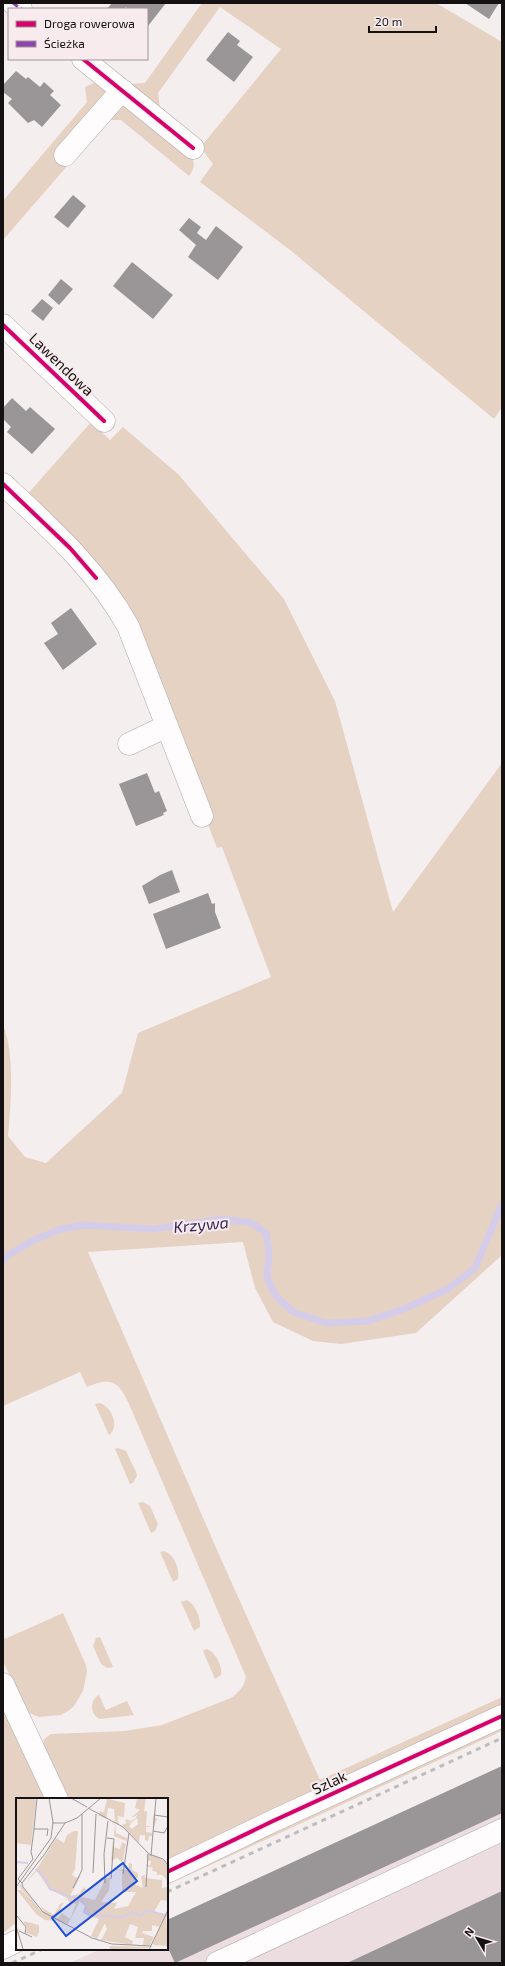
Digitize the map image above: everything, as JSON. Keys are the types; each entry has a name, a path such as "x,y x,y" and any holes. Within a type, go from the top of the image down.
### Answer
{"street":[{"path":"84,60 193,148"},
{"path":"65,155 122,90"},
{"name":"Lawendowa","path":"3,325 104,421"},
{"path":"3,484 70,548 96,578 119,610 128,626 202,816"},
{"path":"129,744 167,726"},
{"path":"3,1684 57,1798"},
{"name":"Szlak","path":"168,1872 272,1821 502,1716"},
{"path":"217,1963 502,1830"},
{"path":"3,1948 16,1942"}],"shaded area":[{"path":"202,3 436,3 502,42 502,407 494,419 290,250 200,182 213,164 202,149 128,84 145,83","holes":["220,7 281,49 204,143 160,109 158,93"]},
{"path":"98,81 118,106 127,105 192,157 194,165 191,174 189,176 121,120 107,120 3,240 3,201 87,102 85,87"},
{"path":"91,422 110,440 123,427 179,475 284,599 335,701 393,912 502,763 502,1255 416,1333 341,1344 313,1341 273,1322 255,1288 243,1242 88,1252 217,1550 320,1780 502,1697 502,1707 168,1865 168,1798 64,1798 43,1747 44,1739 51,1734 125,1731 162,1725 231,1698 241,1689 246,1677 129,1404 121,1390 113,1383 108,1382 87,1387 80,1372 3,1406 3,1025 7,1036 11,1064 11,1094 8,1136 25,1157 46,1163 122,1093 138,1033 271,977 222,847 217,848 132,625 25,497"},
{"path":"100,1403 108,1409 113,1418 114,1427 109,1435 95,1404"},
{"path":"118,1448 126,1451 136,1472 137,1476 133,1483 130,1484 115,1449"},
{"path":"143,1502 150,1506 158,1524 155,1531 151,1533 138,1503"},
{"path":"164,1551 171,1555 176,1562 178,1579 173,1582 160,1552"},
{"path":"187,1600 195,1608 200,1620 200,1627 194,1631 181,1602"},
{"path":"63,1613 86,1665 87,1672 83,1691 74,1706 68,1711 61,1715 39,1717 29,1713 3,1662 3,1635 5,1639"},
{"path":"100,1637 113,1667 107,1668 101,1664 93,1646 96,1638"},
{"path":"206,1649 218,1659 220,1663 221,1675 215,1679 203,1651"},
{"path":"99,1695 106,1710 127,1701 134,1715 100,1719 94,1714 92,1707 94,1700"},
{"path":"3,1706 46,1798 16,1798 16,1923 3,1933"},
{"path":"502,1725 502,1731 168,1885 168,1879"},
{"path":"502,1766 502,1963 69,1963 99,1950 168,1950 168,1920"}],"building":[{"path":"112,3 166,3 148,26 148,8 108,8"},
{"path":"465,3 499,3 489,19"},
{"path":"228,32 240,41 237,45 253,57 234,82 206,60"},
{"path":"16,71 26,79 28,77 40,87 44,82 54,91 50,95 61,105 42,127 34,120 28,123 8,103 12,99 3,92 3,85"},
{"path":"73,195 86,206 68,228 54,217"},
{"path":"189,218 201,227 197,233 206,240 216,226 243,247 218,280 188,257 196,245 179,230"},
{"path":"132,262 173,295 153,319 113,286"},
{"path":"61,279 73,289 59,305 48,295"},
{"path":"42,299 53,308 43,321 31,311"},
{"path":"12,398 26,411 30,407 55,429 32,454 7,432 11,427 3,419 3,408"},
{"path":"71,608 97,644 63,670 44,643 58,634 51,623"},
{"path":"147,773 155,793 159,791 167,811 163,813 164,815 136,826 119,784"},
{"path":"172,870 180,892 149,904 142,886 160,875"},
{"path":"208,893 212,904 215,903 215,912 221,928 166,949 153,914"},
{"path":"502,1766 502,1813 175,1963 168,1948 168,1920"},
{"path":"502,1891 502,1963 347,1963"}],"waterway":[{"name":"Krzywa","path":"3,1261 8,1255 34,1240 61,1229 84,1225 153,1229 223,1219 252,1223 266,1233 269,1252 267,1277 275,1295 293,1312 326,1323 368,1321 401,1310 448,1289 475,1268 502,1204"}],"railway":[{"path":"168,1892 502,1738"},
{"path":"12,1963 41,1950"}],"marked path":[{"path":"13,3 20,8"}],"cycle path":[{"path":"84,60 193,148"},
{"path":"3,325 104,421"},
{"path":"3,484 70,548 96,578"},
{"path":"168,1872 273,1821 502,1716"}]}
